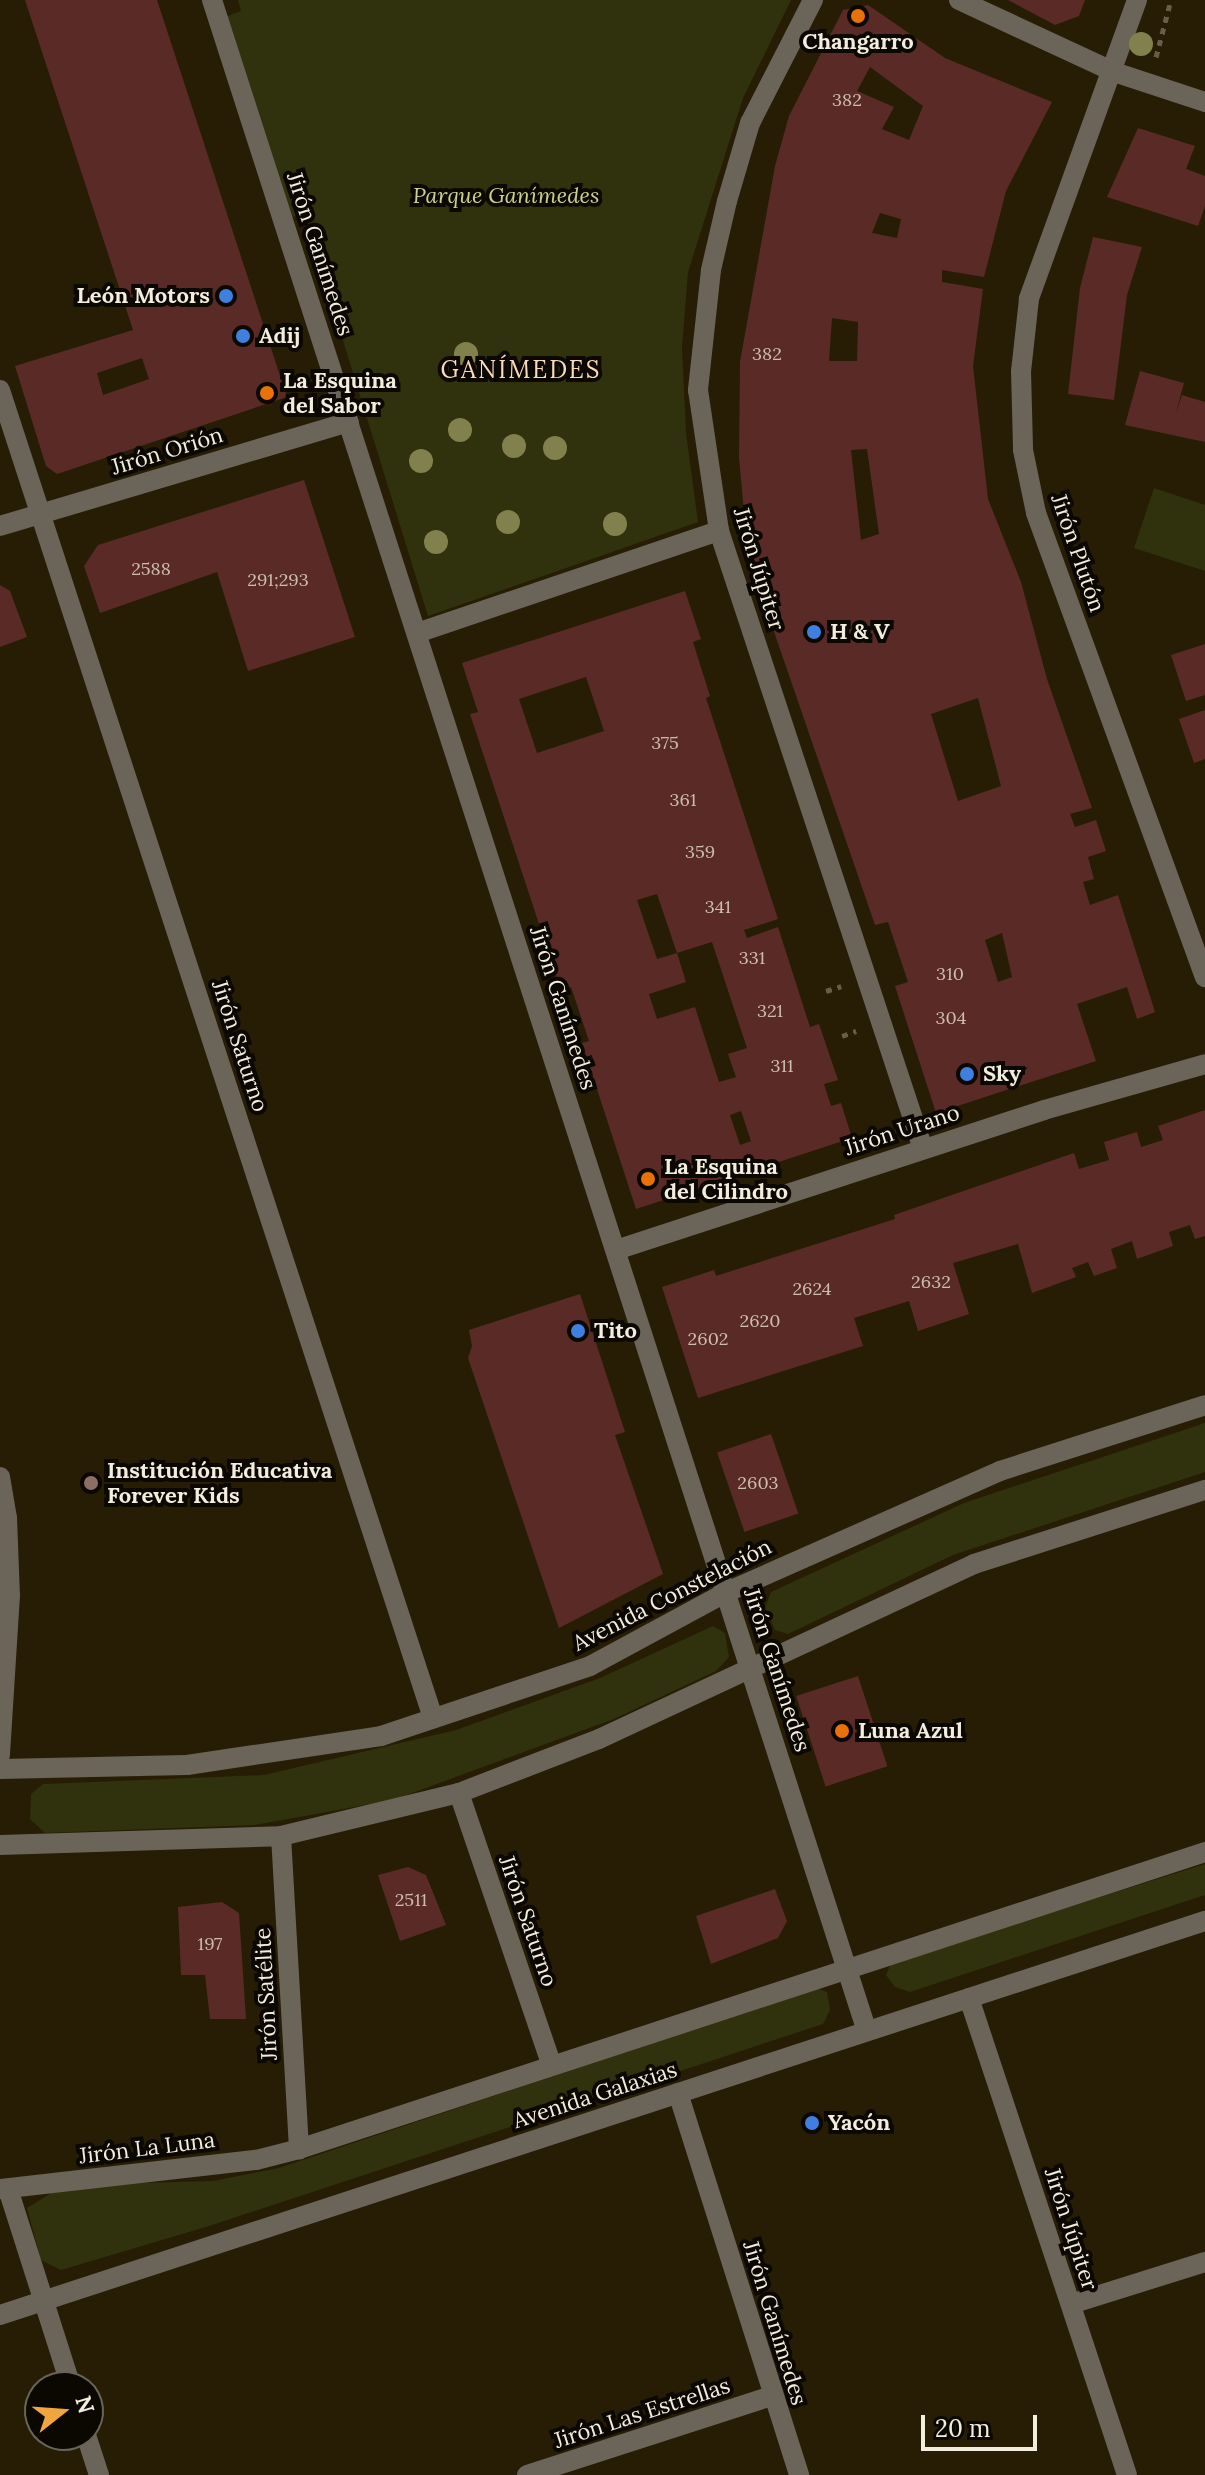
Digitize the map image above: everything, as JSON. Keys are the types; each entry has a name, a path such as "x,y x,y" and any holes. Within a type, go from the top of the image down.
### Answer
{"street":[{"name":"Jirón Ganímedes","path":"212,0 867,2031"},
{"name":"Jirón Júpiter","path":"813,0 750,123 711,270 698,390 719,531 923,1149"},
{"path":"959,0 1114,72 1205,102"},
{"name":"Jirón Plutón","path":"1137,0 1114,72 1029,299 1021,371 1023,450 1036,513 1205,977"},
{"name":"Jirón Saturno","path":"0,390 433,1718"},
{"name":"Jirón Orión","path":"0,526 349,422"},
{"path":"417,633 719,531"},
{"name":"Jirón Urano","path":"616,1250 923,1149 1205,1064"},
{"name":"Avenida Constelación","path":"0,1769 187,1765 381,1736 590,1666 727,1592 1000,1471 1205,1405"},
{"path":"0,1477 7,1518 10,1595 0,1756"},
{"path":"0,1845 281,1836 459,1793 599,1739 974,1564 1205,1490"},
{"name":"Jirón Saturno","path":"459,1793 551,2064"},
{"name":"Jirón Satélite","path":"281,1836 299,2149"},
{"name":"Avenida Galaxias","path":"299,2149 1205,1852"},
{"name":"Avenida Galaxias","path":"0,2315 1205,1921"},
{"name":"Jirón Júpiter","path":"969,1998 1127,2475"},
{"name":"Jirón Ganímedes","path":"678,2093 799,2475"},
{"name":"Jirón La Luna","path":"4,2189 256,2160 299,2149"},
{"path":"4,2189 66,2371"},
{"path":"1071,2304 1205,2262"},
{"name":"Jirón Las Estrellas","path":"527,2475 772,2396"},
{"path":"91,2451 99,2475"}],"path":[{"path":"1148,83 1171,0"}],"green space":[{"name":"Parque Ganímedes","path":"238,0 791,0 743,98 688,272 682,347 686,433 698,522 428,616 304,214 292,217 225,17 241,11"},
{"path":"1154,488 1205,505 1205,571 1134,548"},
{"path":"1205,1423 1205,1472 953,1555 788,1634 775,1630 765,1608 771,1592 964,1503"},
{"path":"713,1626 725,1633 729,1657 716,1671 614,1719 393,1800 255,1825 45,1833 30,1819 31,1794 43,1784 264,1775 456,1730 600,1678"},
{"path":"1205,1864 1205,1895 910,1992 895,1987 886,1975 891,1963"},
{"path":"816,1988 827,1992 830,2010 823,2024 209,2226 61,2270 41,2260 27,2208 64,2185 213,2181 279,2168"}],"building":[{"path":"25,0 157,0 287,397 57,474 46,466 15,366 133,330","holes":["142,358 149,379 103,395 97,373"]},
{"path":"1008,0 1085,0 1079,16 1055,25"},
{"path":"868,5 945,58 1052,102 1006,191 984,277 942,270 942,282 983,289 973,366 988,499 1021,582 1047,679 1092,808 1070,814 1075,827 1096,820 1106,851 1088,857 1094,879 1083,882 1090,905 1118,895 1155,1012 1137,1019 1127,987 1077,1004 1096,1061 936,1113 895,986 908,982 888,922 875,925 770,620 745,522 739,458 740,362 775,166 789,116 843,10","holes":["870,67 923,106 909,140 882,129 894,107 857,91","880,213 901,219 897,238 872,233","832,318 858,322 857,361 829,361","867,449 879,534 861,540 851,450","978,698 1001,786 958,801 931,714","1002,933 1012,977 998,982 985,940"]},
{"path":"1138,128 1195,146 1186,169 1205,176 1205,206 1198,226 1107,197"},
{"path":"1093,237 1142,247 1127,295 1114,400 1068,394 1080,288"},
{"path":"1140,371 1184,383 1176,413 1182,395 1205,402 1205,442 1125,425"},
{"path":"304,480 355,637 248,671 217,572 100,613 84,566 98,545"},
{"path":"0,585 10,591 27,637 0,647"},
{"path":"685,591 701,639 693,642 710,696 706,698 778,919 744,930 747,938 778,927 810,1027 819,1024 838,1080 824,1084 831,1106 841,1103 852,1138 636,1209 582,1043 589,1041 571,987 561,991 470,714 478,712 462,663","holes":["586,677 604,731 537,753 519,699","657,894 677,953 657,959 637,900","712,942 747,1048 728,1054 736,1077 719,1082 695,1007 657,1019 649,994 686,982 677,953","741,1111 751,1141 740,1145 730,1115"]},
{"path":"1205,644 1205,695 1186,701 1171,655"},
{"path":"1205,710 1205,759 1194,763 1179,719"},
{"path":"1205,1110 1205,1236 1195,1239 1190,1225 1169,1232 1173,1246 1137,1259 1132,1241 1111,1249 1117,1268 1094,1276 1088,1262 1072,1268 1076,1277 1032,1293 1018,1244 953,1263 969,1314 918,1331 909,1301 854,1318 863,1346 698,1398 662,1287 714,1270 716,1276 895,1219 894,1215 1074,1153 1079,1169 1109,1160 1104,1142 1137,1132 1141,1147 1163,1140 1158,1126"},
{"path":"580,1294 625,1432 615,1435 663,1574 559,1628 468,1358 472,1346 469,1330"},
{"path":"771,1434 798,1513 744,1532 717,1453"},
{"name":"Luna Azul","path":"858,1676 887,1766 826,1786 796,1696"},
{"path":"408,1867 426,1875 446,1925 400,1941 378,1875"},
{"path":"775,1889 787,1921 778,1938 711,1964 696,1916"},
{"path":"222,1902 239,1913 246,2019 210,2019 205,1975 181,1975 178,1907"}],"place":[{"name":"Changarro","path":"858,16"},
{"name":"León Motors","path":"226,296"},
{"name":"Adij","path":"243,336"},
{"name":"La Esquina del Sabor","path":"267,393"},
{"name":"H & V","path":"814,632"},
{"name":"Sky","path":"967,1074"},
{"name":"La Esquina del Cilindro","path":"648,1179"},
{"name":"Tito","path":"578,1331"},
{"name":"Institución Educativa Forever Kids","path":"91,1483"},
{"name":"Luna Azul","path":"842,1731"},
{"name":"Yacón","path":"812,2123"}],"district":[{"name":"GANÍMEDES","path":"521,370"}]}
